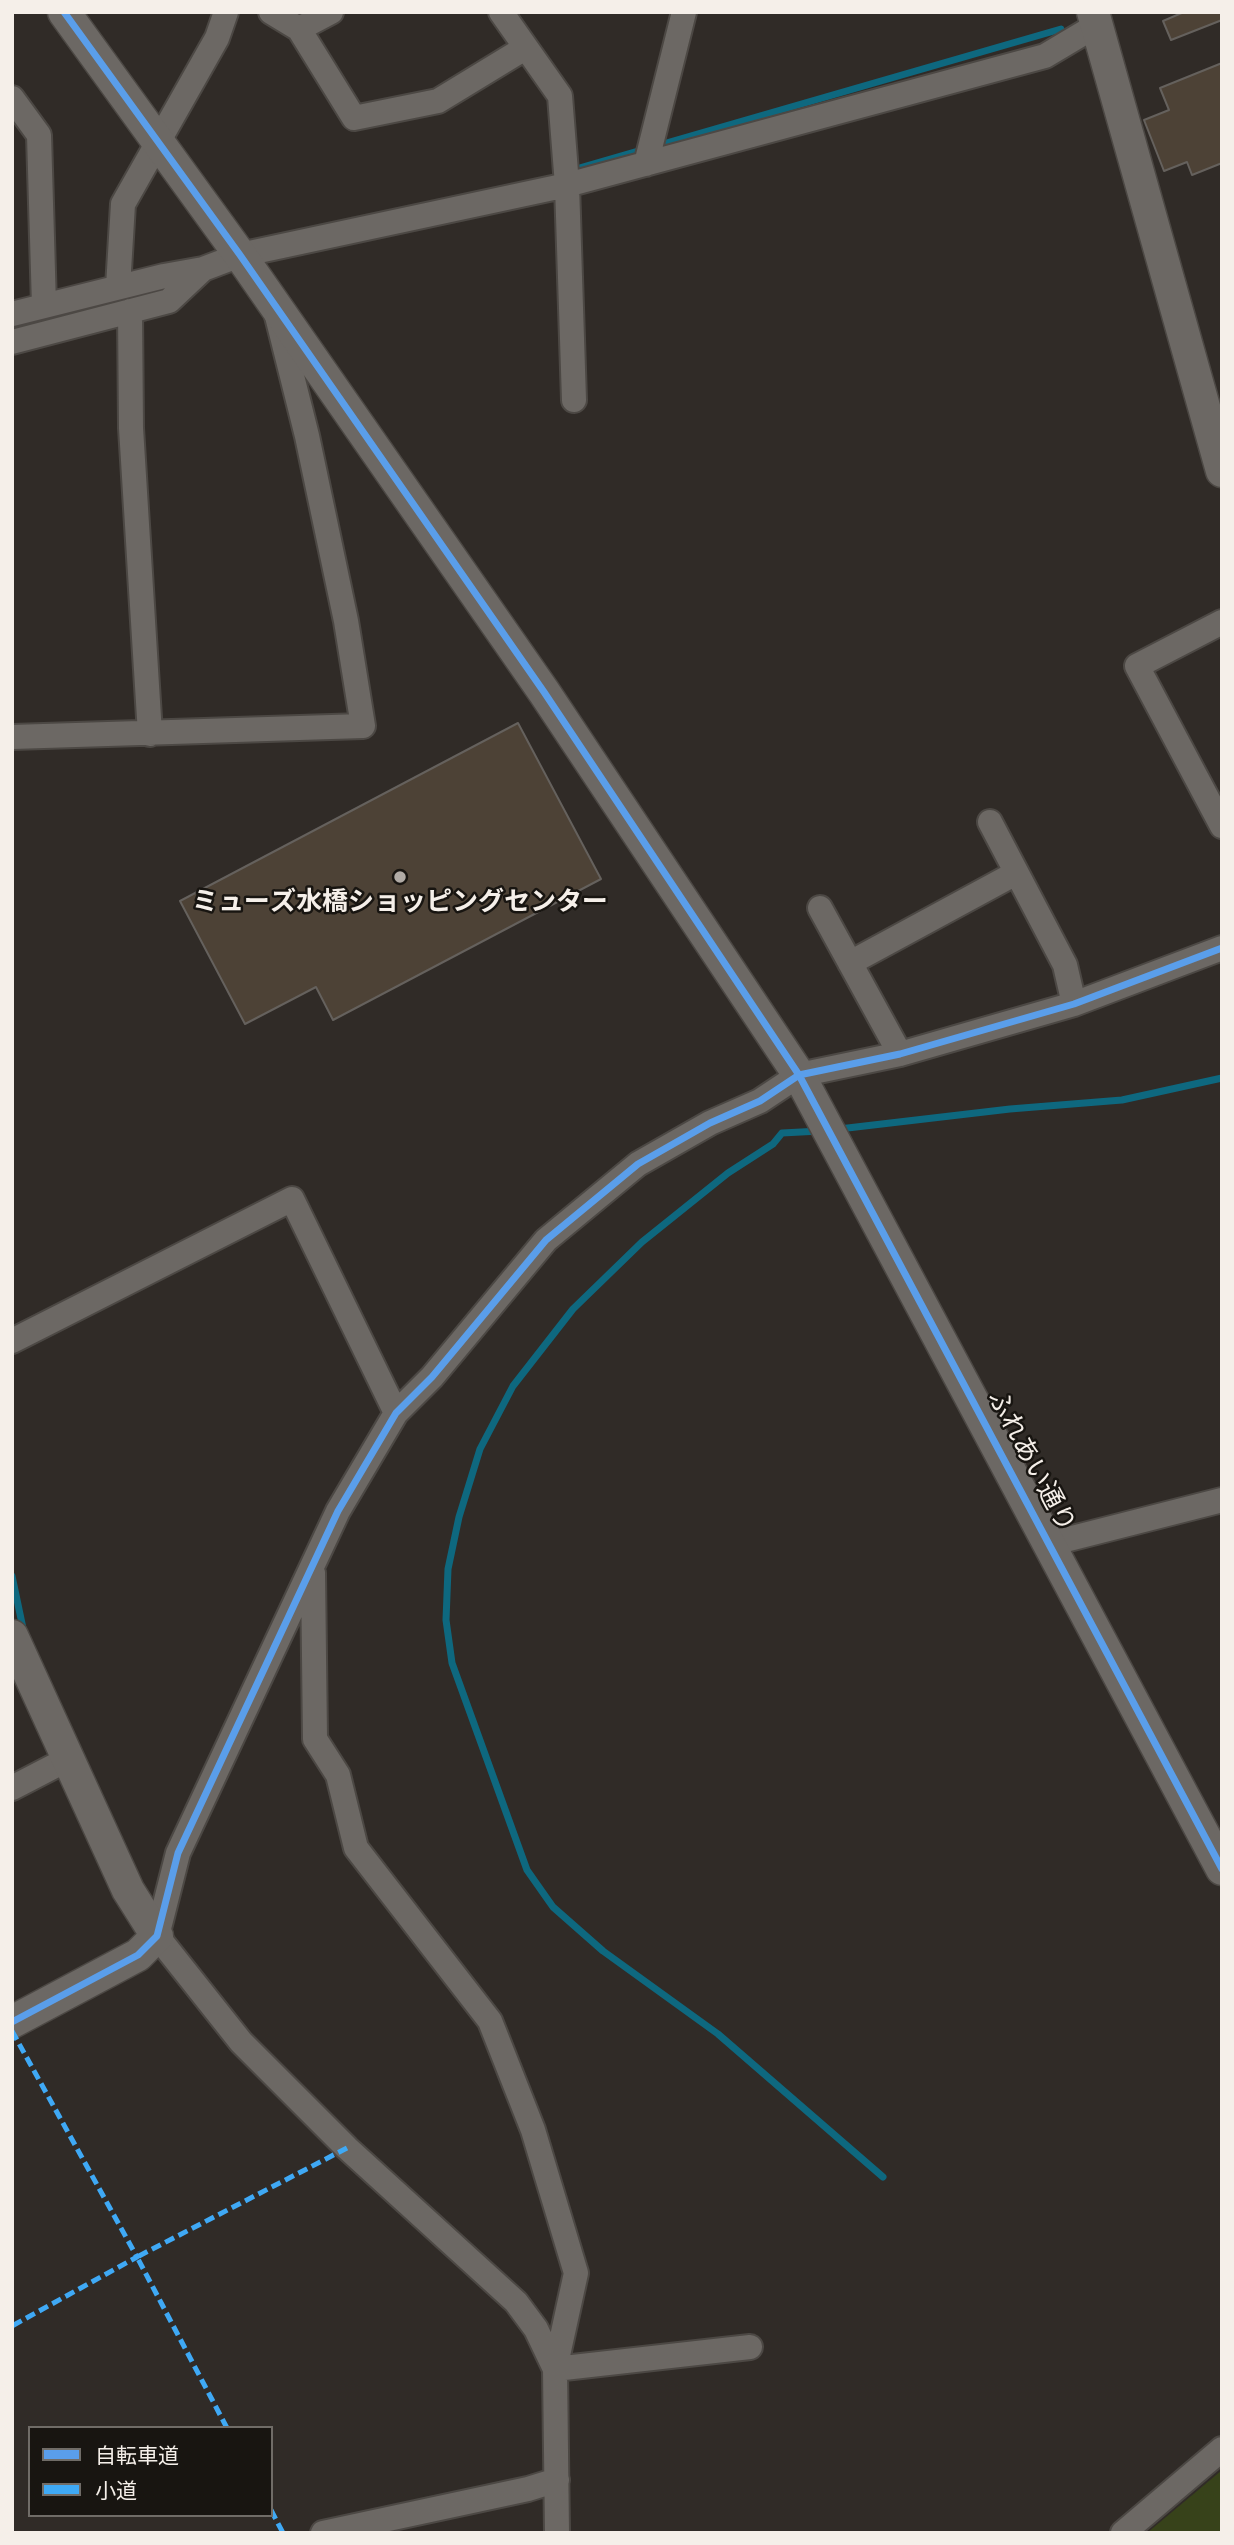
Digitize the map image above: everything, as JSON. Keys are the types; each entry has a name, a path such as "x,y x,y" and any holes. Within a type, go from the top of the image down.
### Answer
{"street":[{"name":"ふれあい通り","path":"64,12 240,255 544,692 799,1075 1222,1869"},
{"path":"118,286 124,204 217,38 226,12"},
{"path":"271,12 299,29 354,118 438,101 525,48"},
{"path":"299,29 331,12"},
{"path":"501,12 560,96 567,186 574,400"},
{"path":"646,163 684,12"},
{"path":"12,314 118,286 203,269 240,255 567,186 1045,56 1095,19 1222,471"},
{"path":"12,98 39,135 44,306"},
{"path":"12,342 169,301 203,269"},
{"path":"12,737 363,726 346,621 313,462 275,307"},
{"path":"130,311 131,428 150,734"},
{"path":"1222,622 1137,666 1222,826"},
{"path":"990,822 1065,965 1074,1004"},
{"path":"850,963 1016,873"},
{"path":"820,908 900,1055"},
{"path":"12,2022 138,1955 157,1936 178,1853 338,1511 396,1413 432,1377 546,1240 638,1164 710,1123 761,1101 799,1075 900,1055 1074,1004 1222,948"},
{"path":"12,1341 292,1199 396,1413"},
{"path":"1049,1544 1222,1500"},
{"path":"313,1565 315,1739 338,1775 356,1848 490,2021 533,2130 576,2273 555,2369 557,2533"},
{"path":"13,1639 128,1890 157,1936 241,2042 347,2148 516,2302 536,2329 555,2369"},
{"path":"12,1788 68,1759"},
{"path":"555,2369 750,2347"},
{"path":"1123,2533 1222,2449"},
{"path":"323,2533 528,2489 557,2480"}],"green space":[{"path":"1222,2470 1222,2533 1147,2533"}],"building":[{"path":"1184,12 1222,12 1222,20 1171,40 1163,21"},
{"path":"1222,63 1222,163 1192,175 1187,162 1164,171 1144,120 1169,110 1160,88"},
{"path":"518,723 601,879 333,1020 316,987 245,1024 180,901"}],"waterway":[{"path":"656,146 1061,29"},
{"path":"569,171 645,149"},
{"path":"12,328 86,308"},
{"path":"839,1129 1010,1109 1122,1100 1222,1078"},
{"path":"820,1131 782,1133 773,1144 728,1173 642,1242 573,1309 513,1386 480,1449 459,1517 448,1569 446,1620 452,1663 527,1870 553,1907 603,1951 718,2034 883,2177"},
{"path":"12,1576 24,1633"}],"marked path":[{"path":"12,2031 137,2257 12,2326"},
{"path":"226,2426 137,2257 347,2148"},
{"path":"273,2514 283,2533"}],"cycle path":[{"path":"64,12 240,255 544,692 799,1075 1222,1869"},
{"path":"12,2022 138,1955 157,1936 178,1853 338,1511 396,1413 432,1377 546,1240 638,1164 710,1123 760,1101 799,1075 900,1054 1074,1004 1222,948"}],"place":[{"name":"ミューズ水橋ショッピングセンター","path":"400,877"}]}
